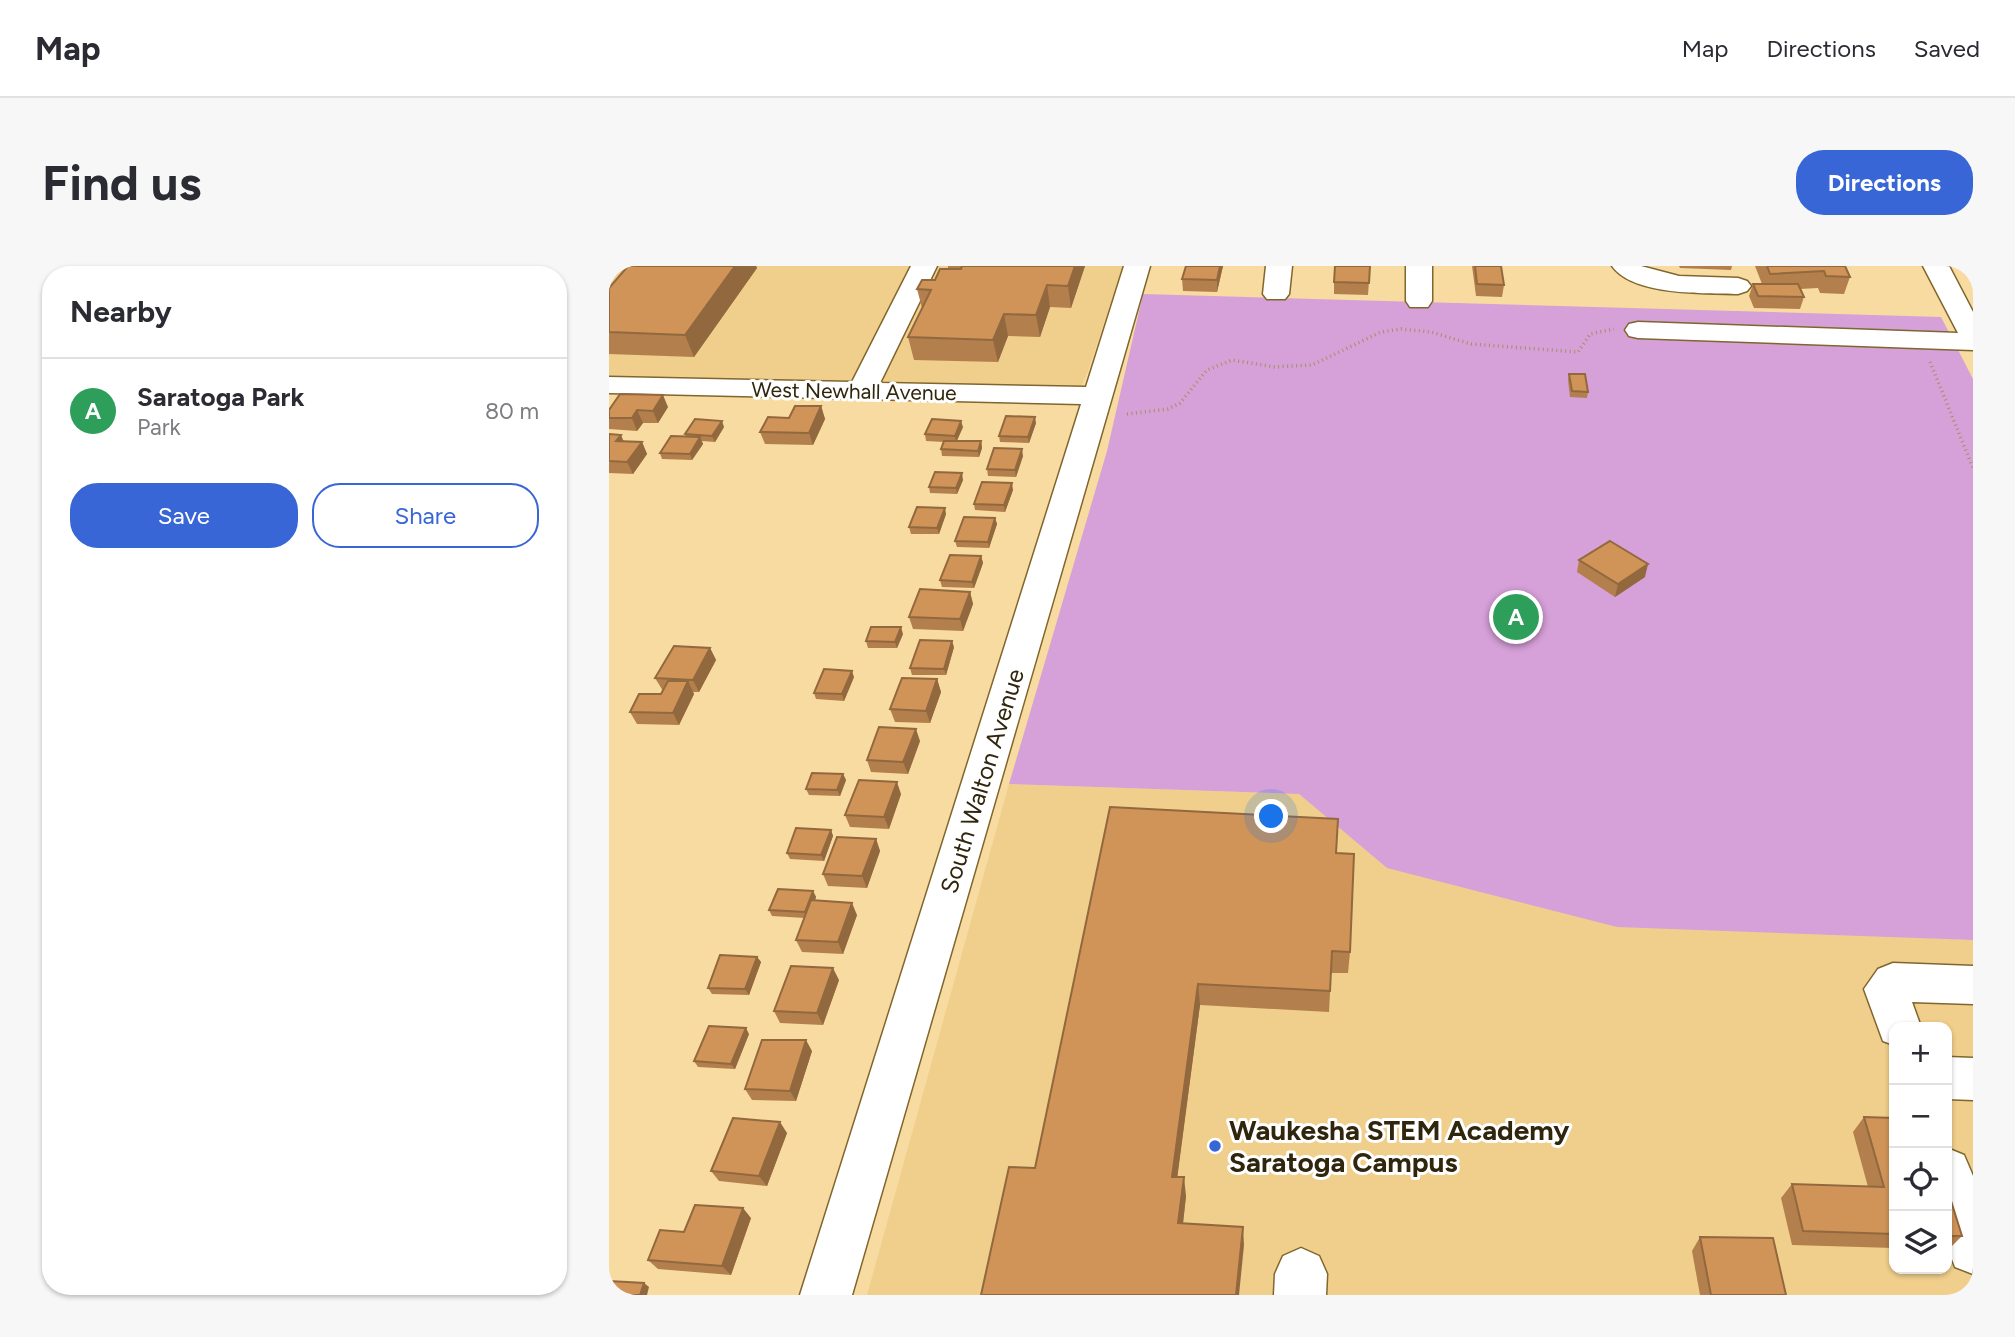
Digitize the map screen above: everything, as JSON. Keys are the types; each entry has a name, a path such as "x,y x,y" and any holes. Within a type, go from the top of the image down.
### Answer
{"street":[{"path":"862,391 924,266"},
{"name":"South Walton Avenue","path":"826,1295 1113,405 1137,266"},
{"path":"1276,294 1279,266"},
{"path":"1419,266 1419,301"},
{"path":"1625,266 1643,276 1671,282 1738,286"},
{"path":"1638,330 1973,340 1964,302 1936,266"},
{"name":"West Newhall Avenue","path":"609,385 862,391 1113,405"},
{"path":"1897,1022 1886,989 1893,982 1973,985"},
{"path":"1952,1078 1973,1079"},
{"path":"1957,1177 1973,1249"}],"path":[{"path":"1113,405 1168,410 1180,403 1207,370 1232,360 1275,367 1312,365 1381,332 1431,332 1471,344 1578,352 1590,334 1615,329 1638,330"},
{"path":"1922,340 1973,468"}],"shaded area":[{"path":"609,266 1123,266 1088,371 1082,385 1072,388 609,377"},
{"path":"1143,294 1941,317 1973,379 1973,940 1617,927 1387,868 1299,794 1009,784 1107,451"},
{"path":"1009,784 1299,794 1387,868 1847,934 1973,940 1973,1295 867,1295"}],"building":[{"path":"628,266 735,266 685,335 609,332 609,288"},
{"path":"962,266 1075,266 1068,286 1047,285 1036,315 1004,314 993,340 908,337 931,290 917,289 922,280 935,280 940,269 961,269"},
{"path":"1186,266 1220,266 1217,280 1182,279"},
{"path":"1335,266 1370,266 1369,283 1334,282"},
{"path":"1475,266 1501,266 1504,285 1477,284"},
{"path":"1767,266 1845,266 1850,277 1826,276 1824,271 1770,274"},
{"path":"1753,284 1798,284 1804,297 1758,296"},
{"path":"1569,374 1585,374 1588,392 1572,391"},
{"path":"620,394 663,395 653,411 637,410 632,418 609,418 609,410"},
{"path":"795,406 821,406 809,433 760,432 768,417 789,418"},
{"path":"1006,416 1035,417 1028,437 999,436"},
{"path":"695,419 722,421 712,436 685,434"},
{"path":"932,419 961,421 955,436 925,434"},
{"path":"609,434 621,435 616,441 642,442 627,462 609,461"},
{"path":"671,436 700,437 690,454 660,453"},
{"path":"944,441 981,441 978,451 941,449"},
{"path":"994,448 1022,449 1015,470 987,469"},
{"path":"935,472 962,473 956,488 929,487"},
{"path":"982,482 1012,483 1004,505 974,504"},
{"path":"917,507 945,508 937,528 909,527"},
{"path":"964,517 995,518 988,542 955,541"},
{"path":"1610,541 1648,564 1618,584 1579,560"},
{"path":"950,555 981,556 972,582 940,580"},
{"path":"920,589 970,592 960,619 909,617"},
{"path":"871,627 901,627 895,642 866,641"},
{"path":"920,640 952,641 944,669 910,668"},
{"path":"674,646 710,648 693,680 655,678"},
{"path":"824,669 852,671 842,694 814,693"},
{"path":"902,678 937,679 926,711 890,709"},
{"path":"668,681 688,681 673,713 630,712 639,694 661,694"},
{"path":"879,727 916,729 903,762 867,760"},
{"path":"812,773 843,774 837,790 806,789"},
{"path":"859,780 897,782 884,817 845,815"},
{"path":"1110,807 1338,819 1336,853 1354,854 1350,952 1332,951 1330,991 1198,984 1172,1177 1184,1177 1178,1223 1243,1227 1236,1295 981,1295 1009,1167 1035,1168"},
{"path":"796,828 831,830 821,855 787,853"},
{"path":"837,837 876,839 862,876 823,874"},
{"path":"778,889 813,891 805,912 769,910"},
{"path":"811,900 852,903 838,942 796,940"},
{"path":"720,955 757,957 745,989 708,988"},
{"path":"791,966 833,968 817,1013 774,1011"},
{"path":"709,1026 746,1028 731,1064 694,1061"},
{"path":"762,1040 806,1040 790,1091 745,1089"},
{"path":"1864,1117 1889,1118 1889,1234 1803,1231 1792,1184 1884,1187"},
{"path":"733,1118 780,1122 759,1176 711,1171"},
{"path":"1952,1204 1962,1236 1952,1236"},
{"path":"695,1205 743,1208 722,1266 648,1260 660,1230 684,1232"},
{"path":"1700,1237 1773,1238 1786,1295 1711,1295"},
{"path":"609,1281 644,1283 640,1295 609,1295"}],"place":[{"name":"Saratoga Park","path":"1516,617"},
{"name":"Waukesha STEM Academy Saratoga Campus","path":"1215,1146"}]}
